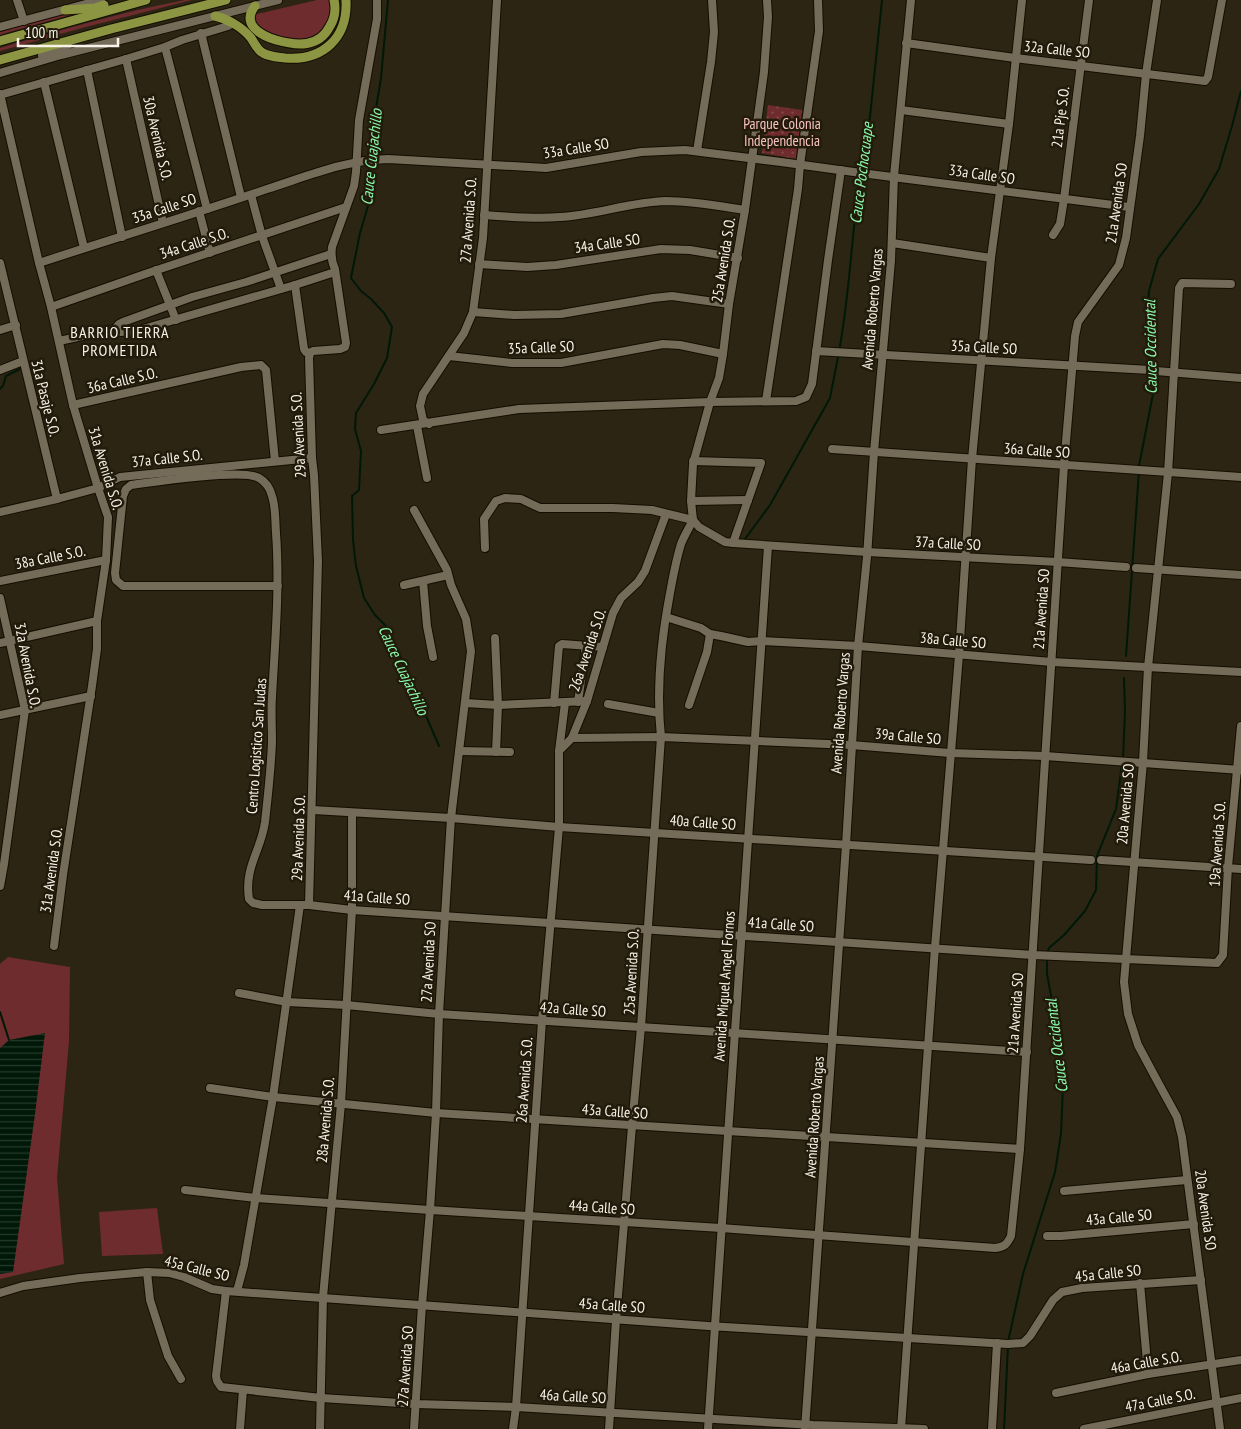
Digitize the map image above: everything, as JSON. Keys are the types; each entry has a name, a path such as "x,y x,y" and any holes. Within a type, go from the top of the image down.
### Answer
{"main road":[{"path":"65,10 95,8 126,0"},
{"path":"0,41 146,0"},
{"path":"0,60 226,0"},
{"path":"242,30 264,38 295,44 308,44 324,35 331,24 335,12 334,0"},
{"path":"255,6 250,15 253,26 268,44 288,49 307,49 317,46 326,40 335,29 340,15 339,0"},
{"path":"215,16 232,23 242,30 258,50 265,54 274,57 304,58 318,53 331,44 340,33 345,20 346,0"},
{"path":"258,50 264,38"}],"street":[{"path":"17,0 24,21"},
{"path":"0,27 101,0"},
{"path":"0,73 61,55 278,0"},
{"path":"294,285 306,352 310,353 345,347 346,339 331,254 332,246 354,186 359,161 360,120 377,19 377,0"},
{"name":"27a Avenida S.O.","path":"429,424 421,416 420,406 423,394 464,333 473,312 484,215 497,0"},
{"path":"697,151 712,54 714,32 712,0"},
{"name":"25a Avenida S.O.","path":"609,1429 616,1320 641,1027 661,737 659,713 661,660 666,617 675,568 681,543 693,520 691,501 693,461 719,378 723,354 764,72 768,17 767,0"},
{"path":"766,401 819,31 818,0"},
{"name":"Avenida Roberto Vargas","path":"805,1427 820,1235 858,646 892,243 894,176 911,0"},
{"path":"901,1428 972,459 991,258 1009,124 1022,0"},
{"name":"21a Pje S.O.","path":"1053,235 1060,224 1064,199 1089,0"},
{"name":"21a Avenida SO","path":"1011,1236 1027,1052 1064,465 1075,336 1078,322 1119,266 1126,238 1157,0"},
{"name":"32a Calle SO","path":"906,43 1205,81 1208,76 1222,0"},
{"path":"17,68 64,46 153,18"},
{"path":"0,95 165,47 232,23"},
{"path":"201,34 241,197"},
{"path":"165,47 203,210 210,253"},
{"name":"30a Avenida S.O.","path":"126,59 163,223"},
{"path":"88,70 122,237"},
{"path":"44,82 84,248"},
{"name":"31a Avenida S.O.","path":"0,95 73,405 108,517 106,560 96,621 96,649 91,696 54,946"},
{"path":"901,110 1009,124"},
{"name":"33a Calle SO","path":"40,263 316,172 373,159 546,168 642,152 684,150 1129,207"},
{"path":"381,430 417,426 518,409 796,401 806,397 812,384 842,170"},
{"path":"250,194 262,236 281,289"},
{"path":"484,215 562,217 640,203 665,201 688,202 745,210"},
{"name":"34a Calle S.O.","path":"51,307 346,207"},
{"path":"892,243 991,258"},
{"name":"34a Calle SO","path":"479,264 527,267 661,249 690,250 738,258"},
{"path":"59,341 115,329 123,322 169,305 331,254"},
{"name":"31a Pasaje S.O.","path":"0,264 57,499"},
{"path":"156,270 176,320"},
{"path":"115,329 120,332 130,332 335,272"},
{"name":"20a Avenida SO","path":"1220,1429 1182,1136 1177,1116 1138,1045 1128,1014 1124,982 1143,762 1148,668 1168,473 1180,285 1182,283 1231,284"},
{"path":"473,312 514,315 561,314 672,296 729,304"},
{"path":"0,330 16,325"},
{"name":"35a Calle SO","path":"449,356 512,363 561,363 663,344 680,345 723,354"},
{"name":"35a Calle SO","path":"816,351 1175,372"},
{"name":"29a Avenida S.O.","path":"309,905 318,561 312,458 310,353"},
{"path":"0,370 23,361"},
{"name":"36a Calle S.O.","path":"73,405 241,367 261,365 266,370 276,461"},
{"path":"1175,372 1241,378"},
{"path":"417,426 427,478"},
{"name":"36a Calle SO","path":"832,449 1241,478"},
{"name":"37a Calle S.O.","path":"0,512 98,488 120,477 312,458"},
{"path":"693,461 760,463 733,543"},
{"name":"Centro Logistico San Judas","path":"254,903 249,898 247,882 251,863 259,846 264,827 272,743 272,698 278,586 273,497 269,486 260,478 251,475 213,476 131,486 126,489 123,496 115,573 116,580 123,586 278,586"},
{"path":"485,548 484,519 496,501 505,498 521,499 540,508 652,510 693,520 698,527 725,542 768,546"},
{"path":"691,501 748,500"},
{"name":"27a Avenida SO","path":"414,510 447,570 466,619 471,651 451,818 439,1014 436,1113 414,1429"},
{"name":"26a Avenida S.O.","path":"465,703 498,705 587,702 613,613 621,598 638,582 645,571 666,514"},
{"name":"37a Calle SO","path":"768,546 1126,567"},
{"name":"Avenida Miguel Angel Fornos","path":"708,1429 768,546"},
{"name":"38a Calle S.O.","path":"0,581 106,560"},
{"path":"1136,568 1241,575"},
{"path":"404,585 448,575"},
{"path":"423,581 427,626 433,657"},
{"name":"32a Avenida S.O.","path":"0,598 25,710 0,886"},
{"name":"38a Calle SO","path":"666,617 701,628 710,634 748,642 762,641 858,646 1052,662 1241,672"},
{"path":"0,643 96,621"},
{"path":"689,705 707,652 710,634"},
{"path":"495,638 498,705 496,752"},
{"path":"554,703 559,646 562,644 603,647"},
{"path":"578,702 586,646"},
{"path":"0,715 91,696"},
{"path":"560,751 572,738 587,702"},
{"name":"26a Avenida S.O.","path":"513,1429 542,1021 559,827 560,751 565,703"},
{"path":"608,704 659,713"},
{"name":"19a Avenida S.O.","path":"1217,963 1223,955 1228,867 1239,769 1241,726"},
{"name":"39a Calle SO","path":"572,738 661,737 852,744 950,753 1045,756 1239,769"},
{"path":"459,751 510,752"},
{"name":"40a Calle SO","path":"312,810 1091,860"},
{"name":"28a Avenida S.O.","path":"320,1429 323,1298 340,1104 352,910 352,813"},
{"path":"1101,860 1241,869"},
{"name":"41a Calle SO","path":"254,903 262,905 309,905 352,910 935,947 1033,955 1217,963"},
{"path":"237,1291 244,1265 273,1097 300,905"},
{"name":"42a Calle SO","path":"238,993 287,1002 346,1005 439,1014 1027,1052"},
{"name":"43a Calle SO","path":"210,1088 273,1097 436,1113 1020,1149"},
{"path":"1064,1191 1187,1180"},
{"name":"44a Calle SO","path":"185,1190 256,1198 1003,1248 1011,1236"},
{"name":"43a Calle SO","path":"1047,1236 1194,1224"},
{"path":"146,1272 150,1300 168,1356 181,1379"},
{"name":"45a Calle SO","path":"0,1293 23,1286 80,1278 146,1272 169,1273 184,1276 212,1289 226,1291 616,1320 1008,1344 1023,1343 1030,1336 1053,1300 1062,1292 1082,1288 1201,1280"},
{"path":"1140,1283 1148,1374"},
{"name":"46a Calle SO","path":"226,1291 216,1376 221,1387 320,1398 416,1404 610,1412 708,1418 805,1427 924,1429"},
{"path":"992,1429 997,1343"},
{"name":"46a Calle S.O.","path":"1056,1393 1148,1374 1241,1360"},
{"path":"240,1429 243,1390"},
{"name":"47a Calle S.O.","path":"1084,1429 1241,1398"}],"green space":[{"path":"185,0 192,0 0,51 0,48 69,28"},
{"path":"317,0 330,0 331,16 322,32 308,40 282,39 256,26 253,15"},
{"path":"81,12 0,35 0,32 51,17"},
{"name":"Parque Colonia Independencia","path":"768,105 802,110 796,159 762,153"},
{"path":"8,957 70,967 69,1041 57,1178 64,1264 0,1279 0,964"},
{"path":"157,1208 163,1254 102,1256 99,1212"}],"shaded area":[{"path":"45,1033 13,1272 0,1274 0,1048 9,1040"}],"waterway":[{"name":"Cauce Cuajachillo","path":"368,159 381,78 388,0"},
{"name":"Cauce Pochocuape","path":"861,170 870,117 882,0"},
{"name":"Cauce Occidental","path":"1152,368 1147,321 1149,291 1158,259 1199,204 1219,169 1241,91"},
{"name":"Cauce Cuajachillo","path":"369,164 371,182 368,206 360,233 351,278 361,291 384,313 392,327 387,358 356,413 355,429 361,451 359,490 352,496 353,540 356,566 364,598 375,615 388,628 439,746"},
{"name":"Cauce Pochocuape","path":"840,346 860,175"},
{"name":"Cauce Pochocuape","path":"745,539 770,505 830,398 838,357"},
{"path":"0,389 6,376 20,369"},
{"name":"Cauce Occidental","path":"1139,466 1153,394 1152,372"},
{"name":"Cauce Occidental","path":"1126,656 1139,471"},
{"name":"Cauce Occidental","path":"1123,759 1124,678"},
{"name":"Cauce Occidental","path":"1047,953 1049,948 1064,935 1085,911 1096,890 1097,856 1116,809 1122,764"},
{"name":"Cauce Occidental","path":"1008,1342 1023,1274 1055,1172 1061,1134 1063,1085 1055,1017 1047,974 1047,957"},
{"path":"0,1012 9,1040"},
{"name":"Cauce Occidental","path":"1004,1429 1008,1346"}],"district":[{"name":"BARRIO TIERRA PROMETIDA","path":"120,341"}]}
